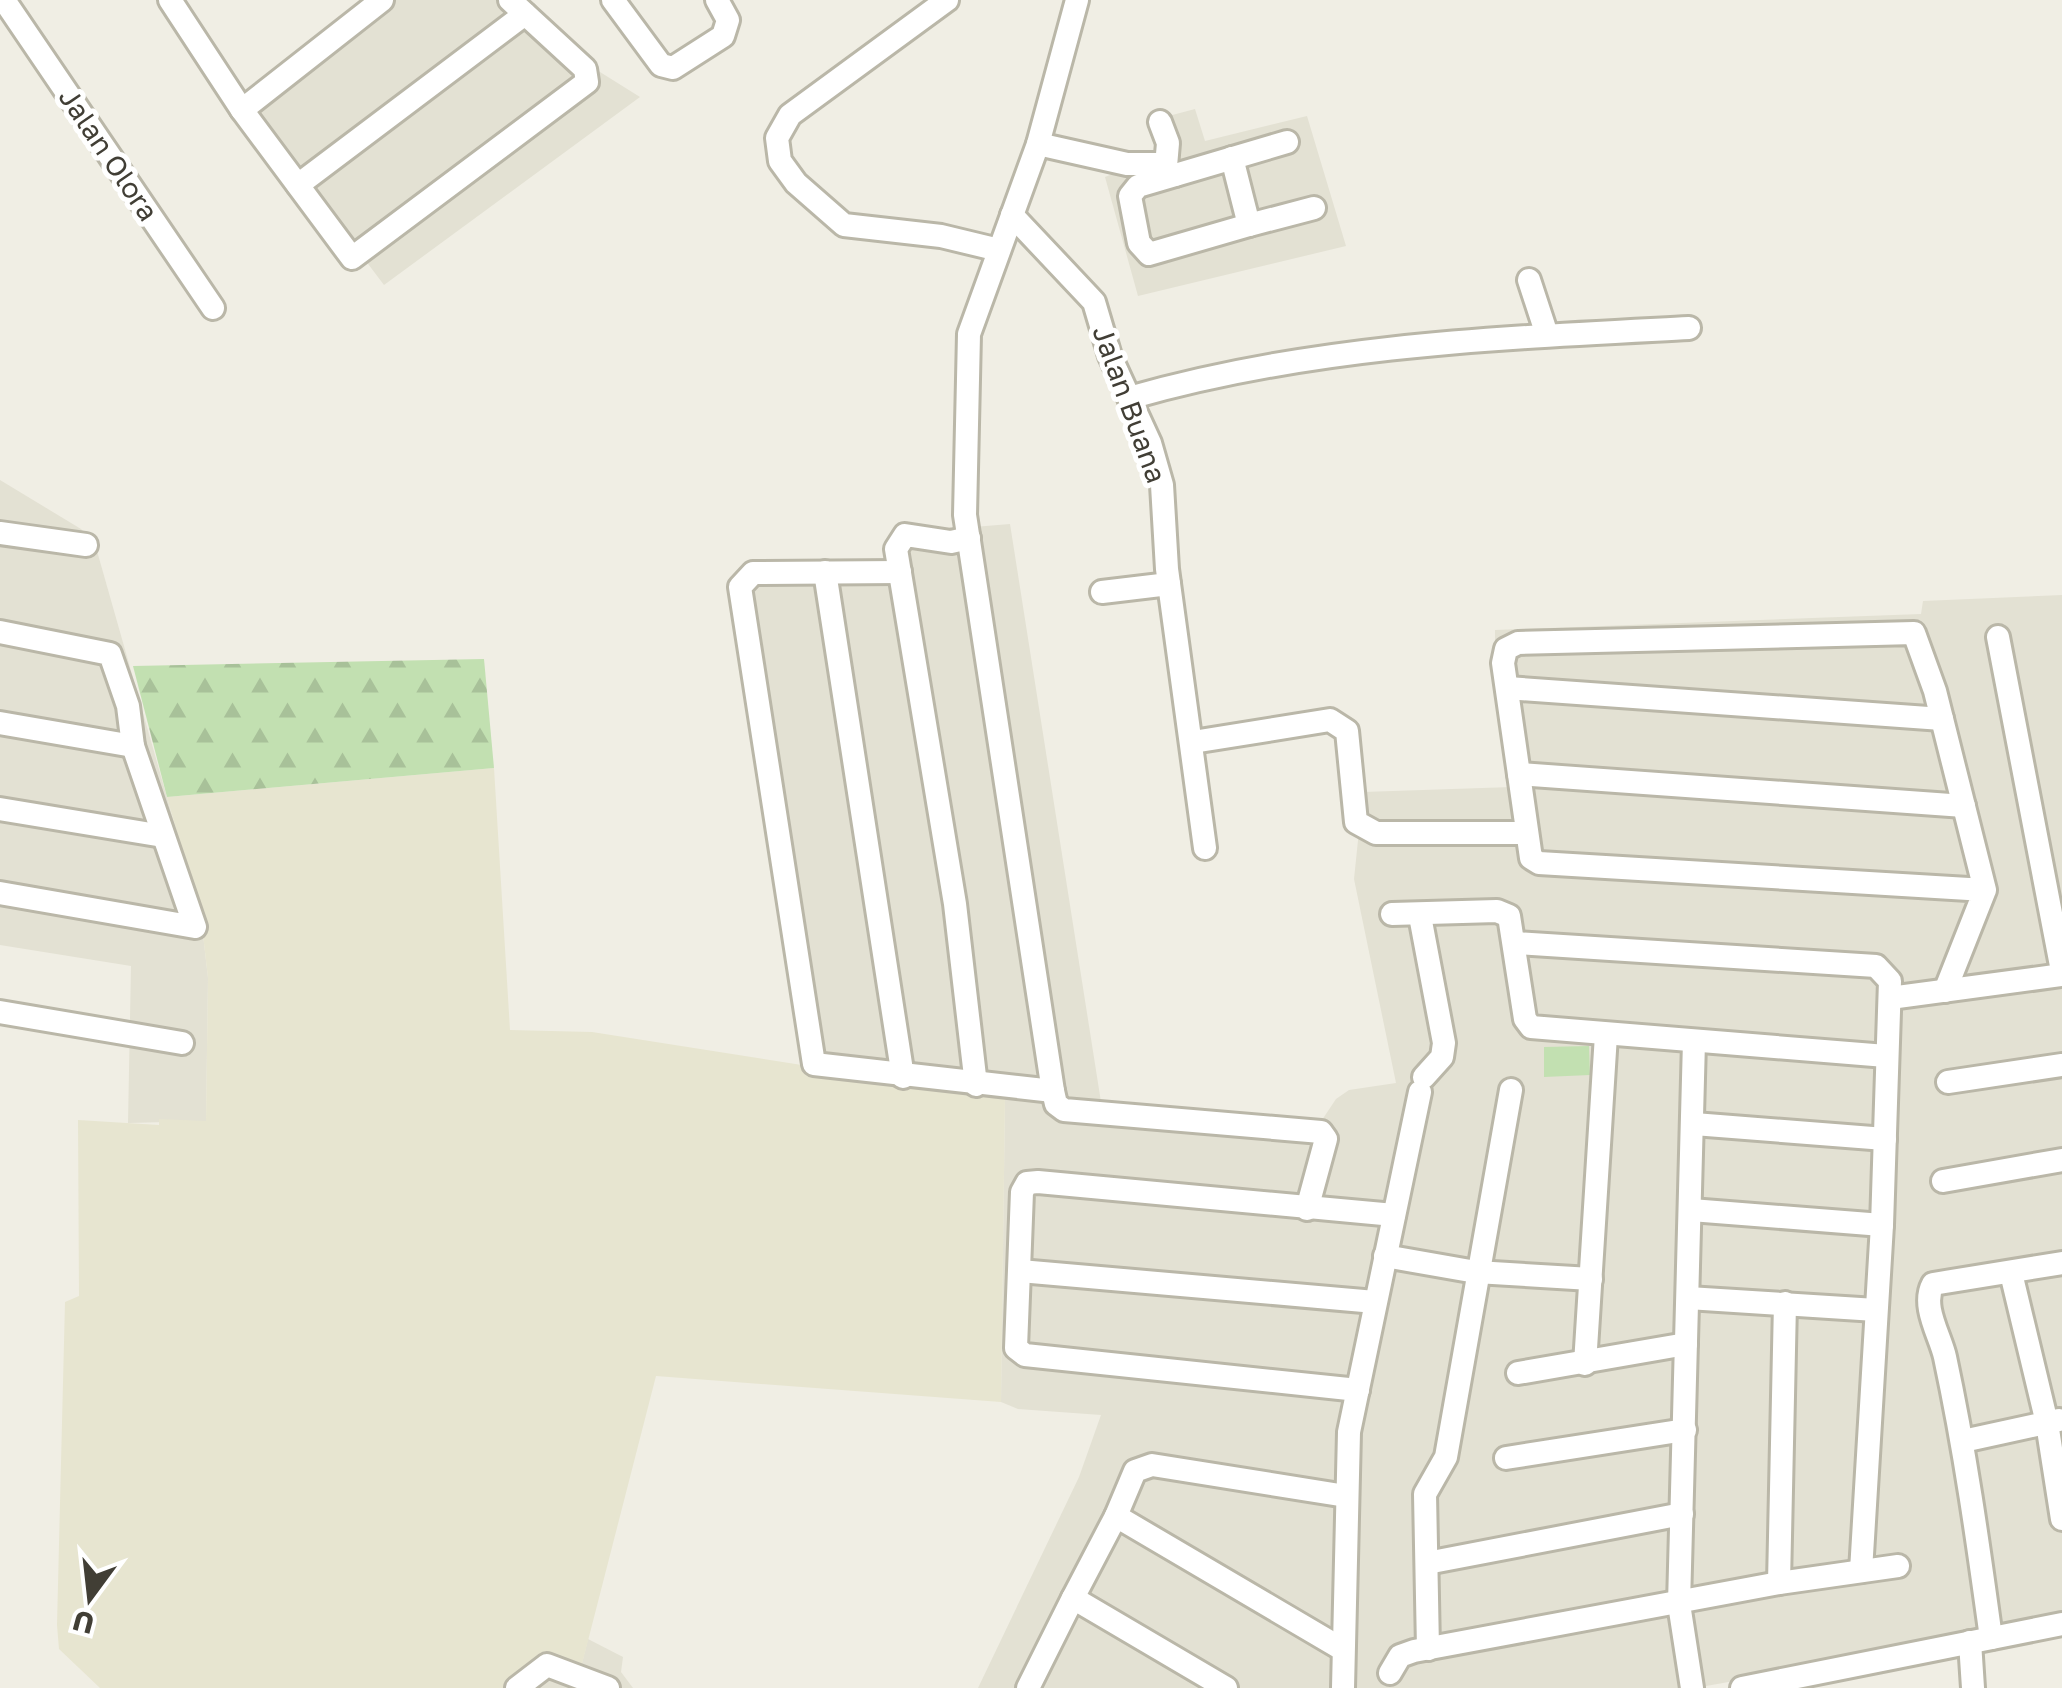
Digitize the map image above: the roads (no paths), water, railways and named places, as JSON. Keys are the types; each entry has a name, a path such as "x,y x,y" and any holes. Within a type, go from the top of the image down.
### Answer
{"street":[{"name":"Jalan Olora","path":"2,0 213,308"},
{"path":"170,0 242,110 352,258 584,86 586,69 517,7 298,185"},
{"path":"242,110 382,0"},
{"path":"614,0 662,66 673,68 723,36 728,20 716,0"},
{"path":"947,0 790,115 777,138 780,160 796,183 844,225 941,236 1000,250"},
{"path":"1077,0 1038,144 969,334 964,460 969,538 1053,1091 1056,1104 1064,1110 1321,1132 1326,1139 1324,1152 1307,1209"},
{"path":"1160,122 1168,143 1170,170"},
{"path":"1038,144 1170,170 1287,142"},
{"path":"1232,158 1248,225"},
{"path":"1170,170 1132,192 1141,250 1160,252 1314,208"},
{"name":"Jalan Buana","path":"1012,214 1094,302 1110,356 1162,485 1170,584 1205,848"},
{"path":"1529,280 1546,336"},
{"path":"1130,398 1200,378 1412,343 1689,328"},
{"path":"0,533 86,545"},
{"path":"969,538 951,542 905,535 896,549 954,904 976,1086"},
{"path":"825,572 902,1077"},
{"path":"900,572 753,573 740,587 814,1064 976,1086 1053,1091"},
{"path":"1102,592 1170,584"},
{"path":"1945,991 1985,890 1920,640 1904,631 1511,643 1503,663 1531,858 1548,865 1985,890"},
{"path":"0,632 110,654 128,706 134,746 196,922 191,929 0,893"},
{"path":"1890,998 2062,973 1998,637"},
{"path":"1507,688 1942,719"},
{"path":"1193,742 1330,720 1347,731 1356,822 1363,829 1376,834 1527,833"},
{"path":"0,723 134,746"},
{"path":"1519,774 1964,806"},
{"path":"0,809 164,836"},
{"path":"1392,914 1496,911 1509,916 1525,1019 1532,1028 1886,1056"},
{"path":"1343,1688 1349,1432 1422,1085 1442,1057 1444,1043 1420,916"},
{"path":"1515,944 1876,966 1890,981 1882,1224 1861,1570"},
{"path":"0,1012 182,1043"},
{"path":"1585,1364 1606,1036"},
{"path":"1692,1688 1679,1604 1694,1041"},
{"path":"1948,1082 2062,1065"},
{"path":"1428,1649 1426,1494 1446,1457 1511,1090"},
{"path":"1694,1124 1884,1140"},
{"path":"1943,1180 2062,1160"},
{"path":"1358,1390 1025,1355 1016,1348 1022,1200 1027,1183 1394,1216"},
{"path":"1691,1210 1882,1224"},
{"path":"1385,1256 1476,1272 1592,1279"},
{"path":"1974,1688 1980,1640 1963,1441 1940,1336 1930,1314 1930,1288 2062,1263"},
{"path":"1020,1271 1375,1302"},
{"path":"2011,1274 2055,1421 2062,1519"},
{"path":"1688,1298 1876,1310"},
{"path":"1779,1583 1786,1303"},
{"path":"1518,1373 1686,1344"},
{"path":"1963,1441 2055,1421"},
{"path":"1506,1458 1685,1430"},
{"path":"1038,1684 1073,1598 1135,1471 1152,1465 1346,1496"},
{"path":"1427,1562 1682,1514"},
{"path":"1116,1516 1342,1649"},
{"path":"1390,1673 1400,1656 1428,1649 1779,1583 1898,1566"},
{"path":"1073,1598 1226,1688"},
{"path":"1742,1688 2062,1624"},
{"path":"516,1688 547,1665 608,1688"}]}
